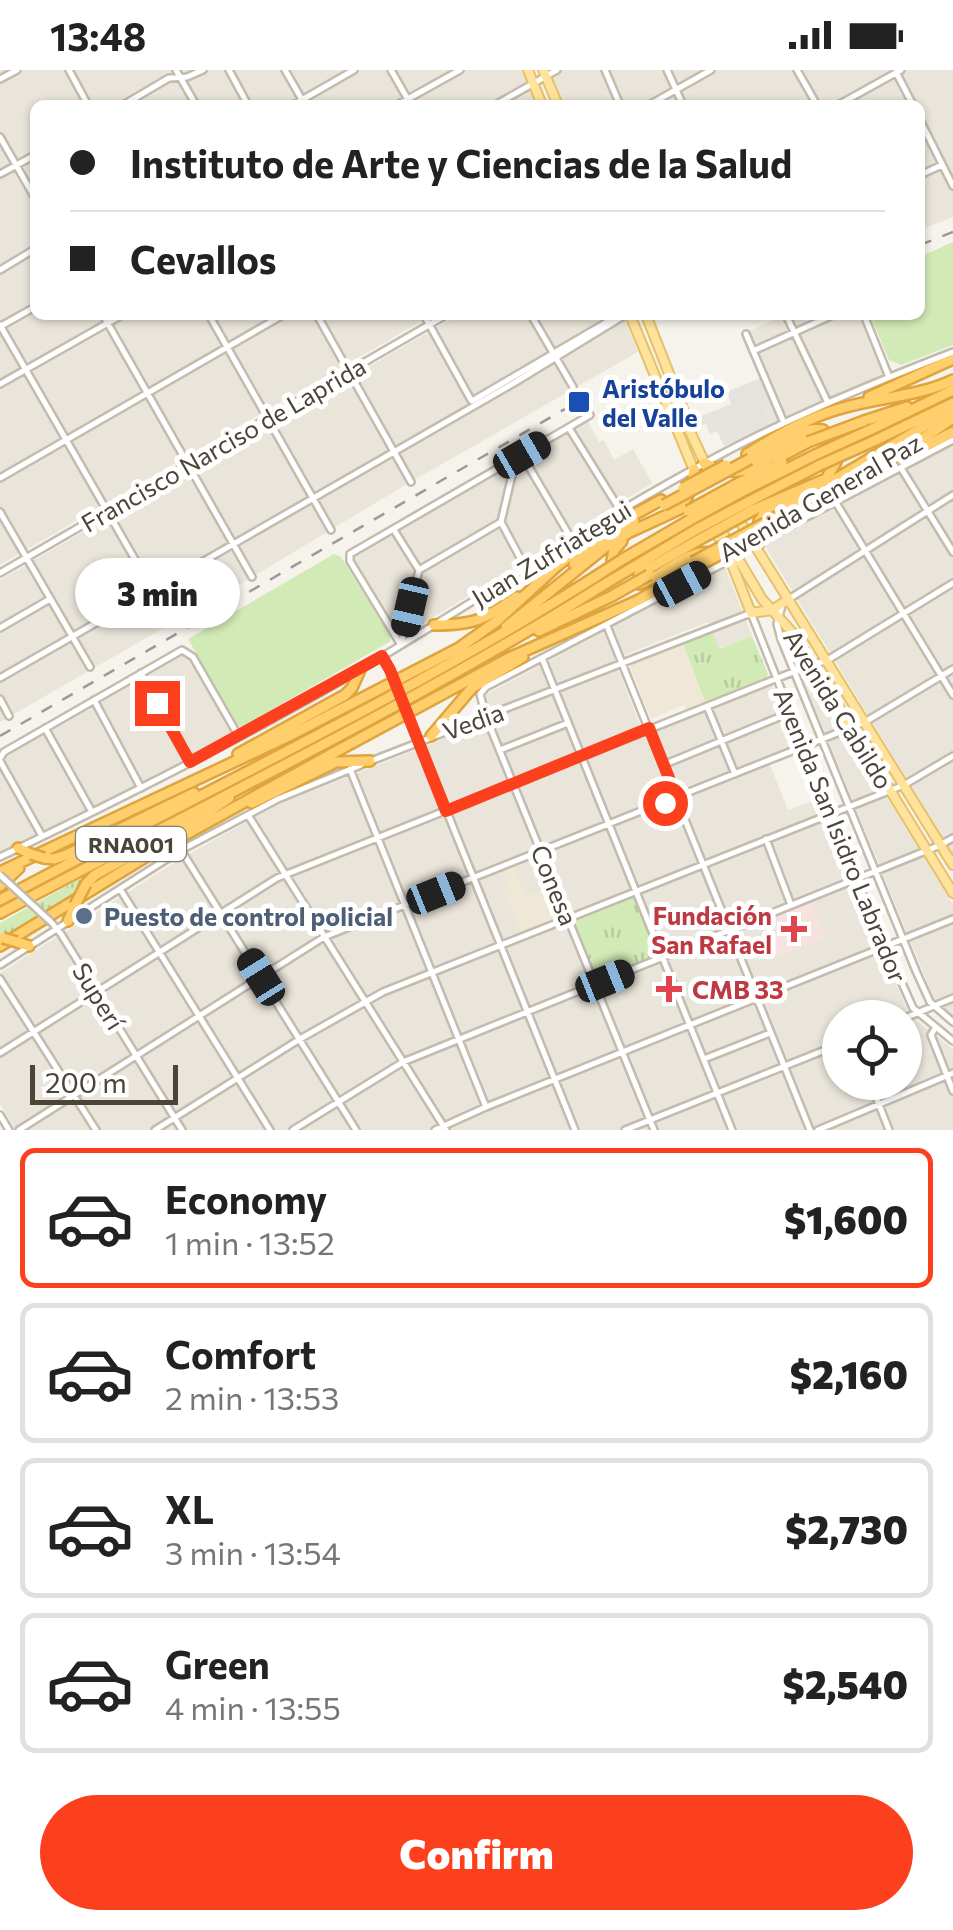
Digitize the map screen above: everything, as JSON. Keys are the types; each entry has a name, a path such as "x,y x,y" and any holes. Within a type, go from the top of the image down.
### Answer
{"highway":[{"path":"844,407 953,356"},
{"name":"Avenida General Paz","path":"0,874 289,736 459,648 593,537 748,457 795,426 844,407 923,392 953,380"},
{"name":"Avenida General Paz","path":"0,914 514,642 604,588 614,561 689,515 815,446 948,393"},
{"path":"781,518 892,452 953,406"},
{"name":"Avenida General Paz","path":"870,427 953,406"},
{"name":"Avenida General Paz","path":"1,940 492,667 639,600 695,565 882,466 953,418"},
{"path":"758,546 763,514 826,484 937,420"},
{"path":"725,480 870,427"},
{"path":"748,457 812,429 815,446"},
{"path":"882,466 953,432"},
{"name":"Avenida General Paz","path":"637,578 699,534 746,512 815,446"},
{"path":"746,512 826,479 838,461 837,473 826,484"},
{"path":"484,645 615,540 680,510 688,495"},
{"path":"532,604 596,546 663,502"},
{"path":"614,561 619,543 689,515"},
{"path":"614,561 608,550 615,540"},
{"path":"514,642 577,614 604,588 637,578 700,546 715,549 727,558"},
{"path":"637,578 643,590 695,565"},
{"path":"434,624 484,619 547,575"},
{"name":"Avenida General Paz","path":"0,900 484,645 604,588"},
{"path":"431,736 472,688 564,633"},
{"path":"194,780 345,695 360,670"},
{"path":"213,819 336,762 370,761"},
{"path":"68,922 95,874 208,812 264,775"},
{"path":"18,848 54,859 181,798 224,782"},
{"path":"0,886 36,856"},
{"path":"1,940 29,946"}],"main road":[{"path":"528,70 540,100"},
{"path":"545,73 556,100"},
{"path":"627,320 702,469"},
{"path":"648,320 702,469"},
{"path":"700,488 703,499"},
{"name":"Avenida Cabildo","path":"746,512 746,532 758,546"},
{"name":"Avenida Cabildo","path":"746,512 785,602 904,786 953,892"},
{"name":"Avenida Cabildo","path":"750,613 718,531 792,632 890,790 953,865"},
{"name":"Vedia","path":"750,613 775,613 785,602"},
{"path":"781,640 792,632"}],"street":[{"path":"0,79 17,70"},
{"path":"68,70 85,100"},
{"path":"176,70 193,100"},
{"path":"132,100 169,78 188,77 203,70"},
{"path":"229,70 245,100"},
{"path":"285,70 302,100"},
{"path":"306,100 354,70"},
{"path":"390,70 408,100"},
{"path":"412,100 460,70"},
{"path":"504,100 545,73 557,70"},
{"path":"605,70 618,100"},
{"path":"668,70 681,100"},
{"path":"657,100 711,70"},
{"path":"797,70 815,100"},
{"path":"847,100 898,71 911,100"},
{"path":"925,130 953,186"},
{"path":"0,137 30,189"},
{"path":"0,174 30,157"},
{"path":"925,173 942,165"},
{"path":"0,270 30,252"},
{"path":"30,310 0,326 171,622"},
{"path":"106,320 252,577"},
{"path":"0,384 113,320"},
{"path":"213,320 332,530"},
{"path":"0,478 274,320"},
{"path":"320,320 411,482"},
{"path":"427,320 473,403"},
{"name":"Francisco Narciso de Laprida","path":"0,572 437,320"},
{"path":"534,320 573,387"},
{"path":"0,678 615,320"},
{"path":"789,320 828,403"},
{"path":"753,351 822,320"},
{"path":"866,320 890,377"},
{"path":"746,334 784,423"},
{"name":"Juan Zufriategui","path":"0,857 239,737 360,670 620,510 784,423 890,377 953,356"},
{"path":"401,645 349,556 590,415"},
{"path":"569,428 620,510"},
{"name":"Avenida General Paz","path":"758,546 953,440"},
{"path":"519,457 501,522 526,569"},
{"path":"519,457 572,540"},
{"path":"901,468 953,552"},
{"name":"Vedia","path":"785,602 953,495"},
{"path":"835,501 953,695"},
{"path":"0,512 90,667"},
{"path":"419,570 501,522"},
{"path":"394,529 419,570 401,645"},
{"name":"Avenida General Paz","path":"480,694 486,687 727,558"},
{"path":"0,1053 285,874 826,661 953,583"},
{"path":"0,628 50,599"},
{"name":"Vedia","path":"0,965 181,850 288,794 750,613"},
{"name":"Avenida San Isidro Labrador","path":"750,613 856,879 910,1000"},
{"name":"Avenida San Isidro Labrador","path":"775,613 781,640 902,940 934,1006 953,1022"},
{"path":"606,626 770,1033 814,1130 950,1074"},
{"path":"42,836 0,760 2,753 182,650 193,657 239,737"},
{"path":"382,656 575,1130"},
{"path":"542,658 732,1130"},
{"path":"19,1130 324,937 865,722 953,670"},
{"path":"141,673 190,762"},
{"name":"Conesa","path":"480,694 654,1130"},
{"path":"0,700 9,716"},
{"path":"94,700 141,788"},
{"path":"707,706 735,774"},
{"path":"663,765 790,713"},
{"path":"500,750 568,723"},
{"path":"45,728 92,812"},
{"path":"155,1130 365,1001 904,786 953,756"},
{"path":"350,769 486,1107"},
{"path":"248,814 444,1128"},
{"path":"293,1130 403,1062 953,838"},
{"path":"766,839 791,905"},
{"path":"181,850 356,1130"},
{"name":"Superí","path":"0,874 56,929 182,1130"},
{"path":"120,889 270,1130"},
{"path":"435,1130 953,919"},
{"path":"0,978 96,1130"},
{"path":"922,1010 953,998"},
{"name":"Avenida San Isidro Labrador","path":"922,1015 953,1041"},
{"path":"936,1027 931,1035 950,1074 953,1090"},
{"path":"704,1059 770,1033"},
{"path":"625,1130 822,1051"},
{"path":"877,1100 889,1130"},
{"path":"0,1115 9,1130"}],"shaded area":[{"path":"0,70 523,70 536,100 30,100 30,320 423,320 0,565"},
{"path":"549,70 898,70 844,100 561,100"},
{"path":"906,70 953,70 953,217 925,228 925,100 851,100"},
{"path":"449,320 625,320 638,352 0,722 0,580"},
{"path":"774,320 863,320 885,374 770,425 764,411 781,403 749,331"},
{"path":"760,378 773,407 764,411 770,425 724,446 717,431 710,434 706,424 696,427 694,419 731,404 727,392"},
{"path":"586,418 614,460 633,449 652,483 413,630 396,628 354,554"},
{"path":"953,445 953,854 764,545"},
{"path":"725,567 752,636 718,649 708,622 614,659 644,735 772,686 796,745 767,757 788,810 817,799 903,1000 822,1000 822,1100 922,1100 922,1025 953,1049 953,1130 16,1130 0,1104 0,973 177,861 264,812 492,720 487,694"},
{"path":"683,643 705,702 686,710 684,705 651,719 630,667"},
{"path":"186,650 233,736 89,813 0,855 0,764 7,754"},
{"path":"806,674 812,676 953,905 953,1015 934,999 803,679"},
{"path":"514,866 526,896 551,887 559,917 520,931 503,889 509,886 503,871"},
{"name":"Fundación San Rafael","path":"810,903 826,937 776,957 762,921"}],"green space":[{"path":"953,242 953,345 901,365 889,360 872,320 925,320 925,255"},
{"path":"334,554 341,557 391,637 389,642 242,727 237,725 188,639"},
{"path":"712,631 719,649 752,636 768,674 766,679 705,702 683,643"},
{"path":"100,868 80,891 6,936 0,934 0,923"},
{"path":"633,896 659,956 597,980 572,920"}],"tunnel":[{"path":"606,564 613,582 629,590"}],"railway":[{"path":"925,243 953,232"},
{"path":"0,736 565,409"}],"place":[{"name":"Aristóbulo del Valle","path":"579,402"},
{"name":"Puesto de control policial","path":"84,916"},
{"name":"Fundación San Rafael","path":"794,929"},
{"name":"CMB 33","path":"669,989"}],"route":[{"path":"157,703 190,762 382,656 446,811 649,728 677,798 665,803"}]}
